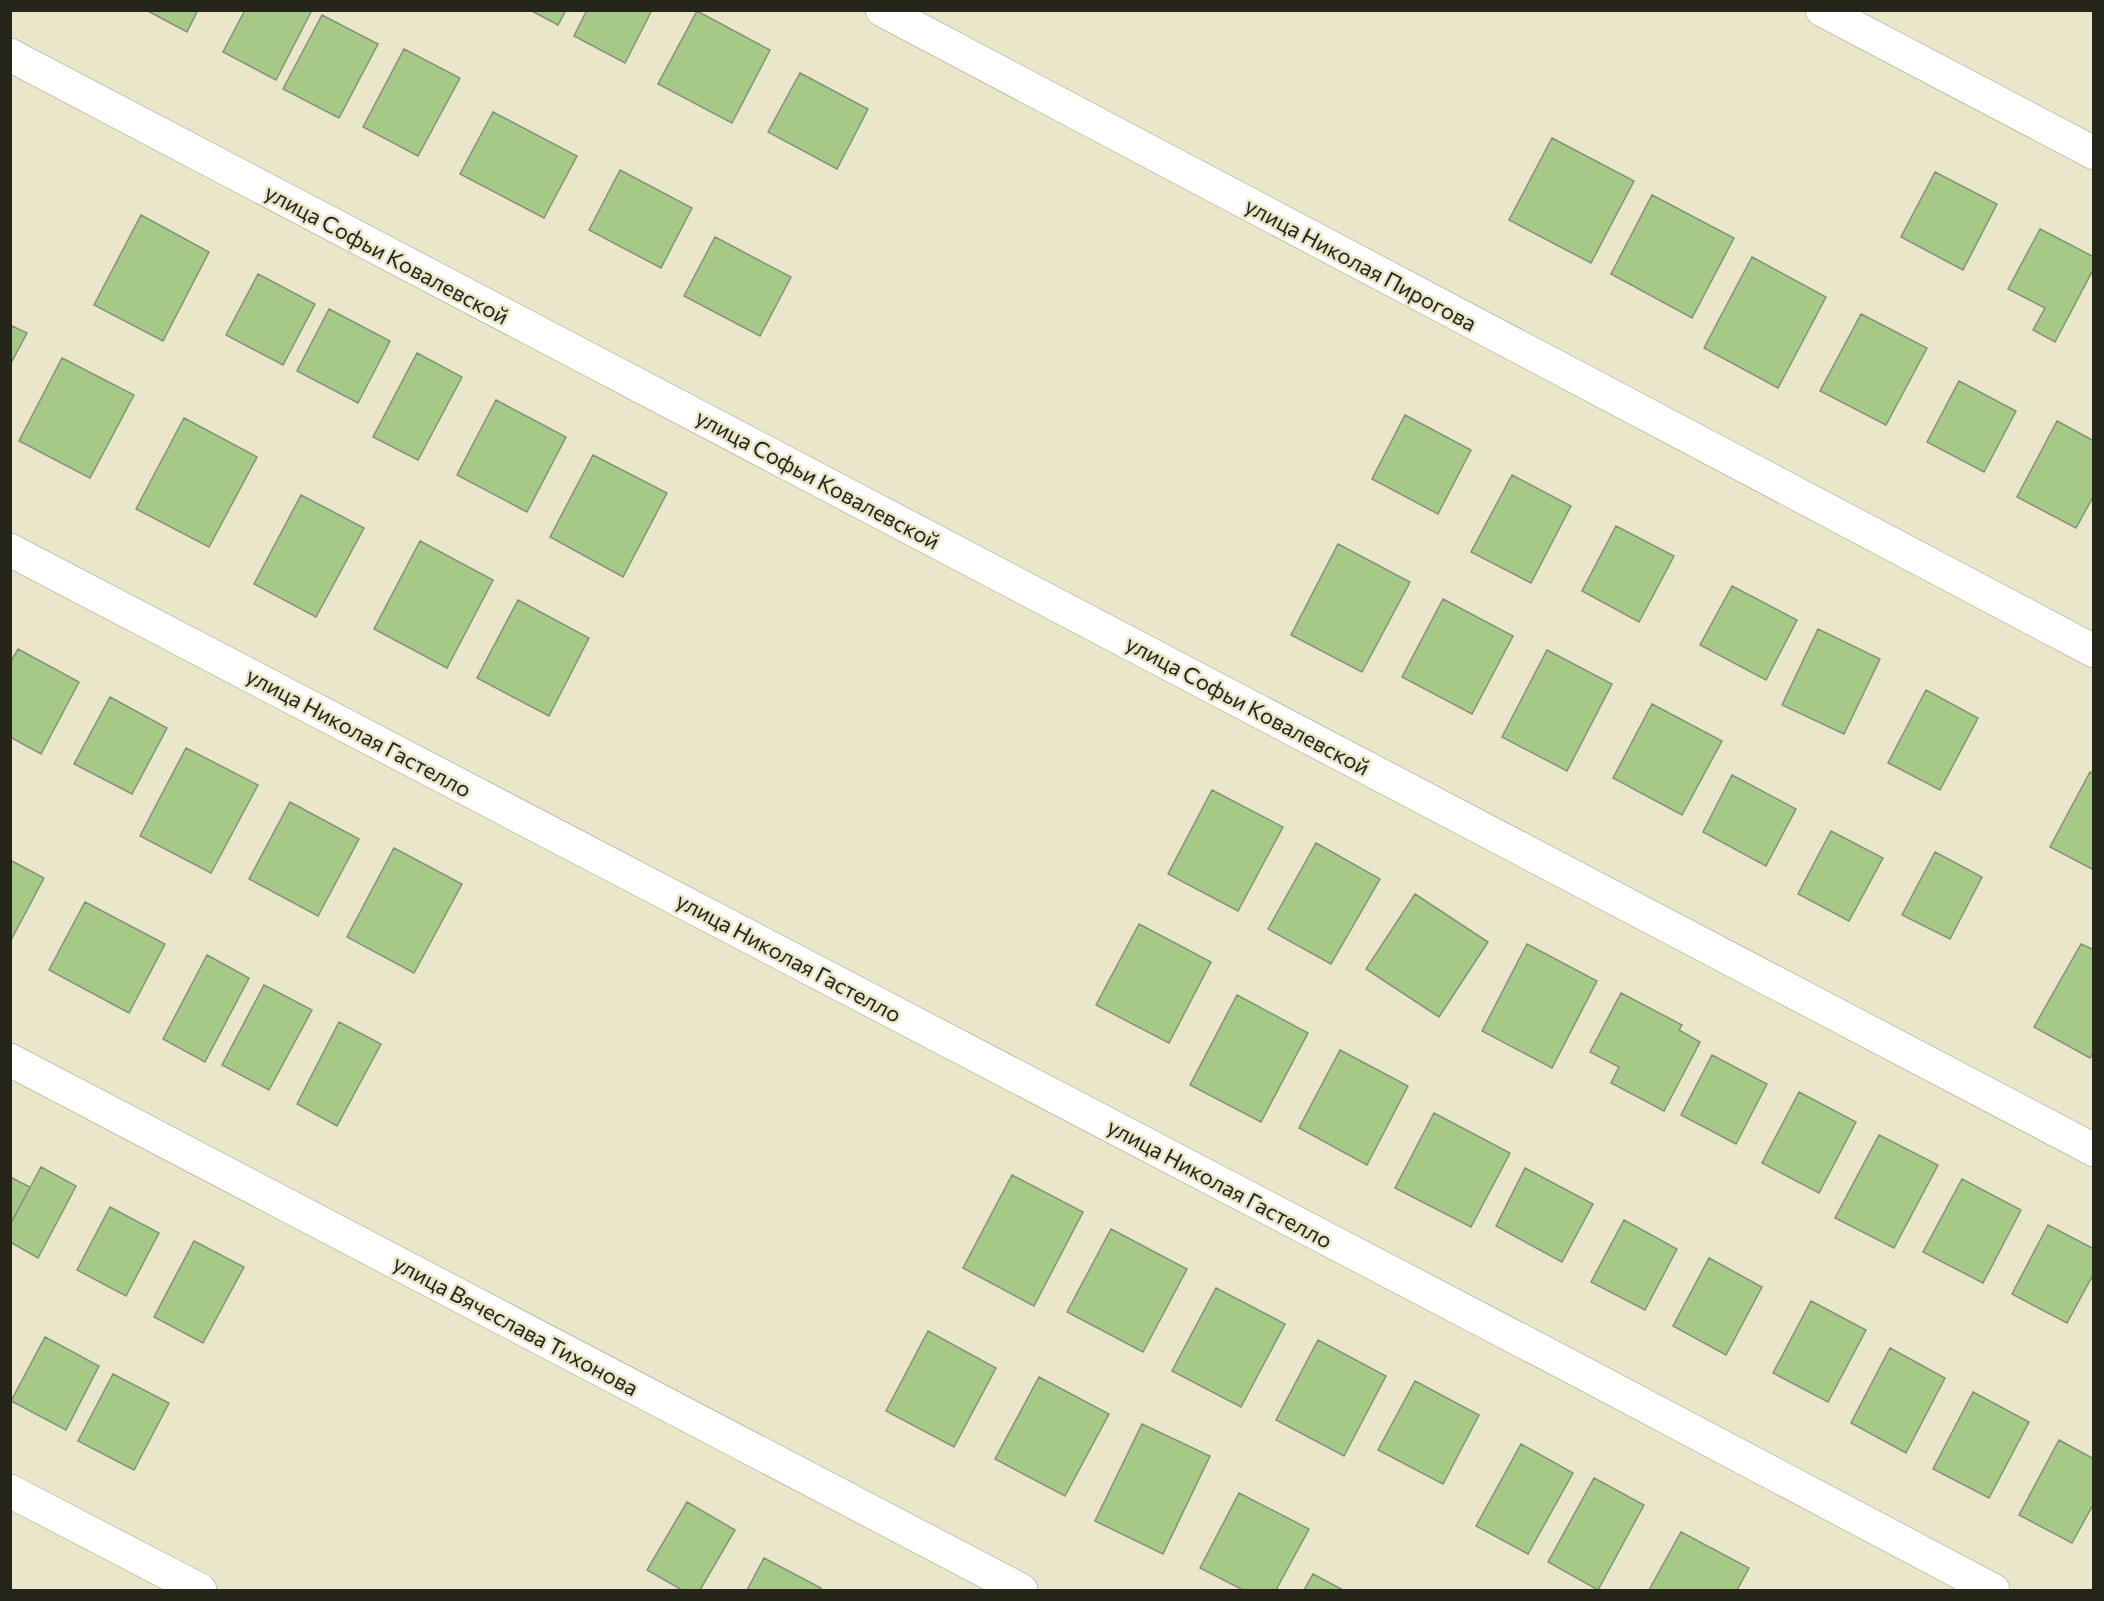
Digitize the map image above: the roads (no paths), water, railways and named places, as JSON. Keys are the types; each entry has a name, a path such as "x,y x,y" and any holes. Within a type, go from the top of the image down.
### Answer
{"street":[{"name":"улица Николая Пирогова","path":"882,10 2094,651"},
{"path":"1822,10 2094,153"},
{"name":"улица Софьи Ковалевской","path":"10,55 2094,1150"},
{"name":"улица Николая Гастелло","path":"10,550 1568,1365 1993,1590"},
{"name":"улица Вячеслава Тихонова","path":"10,1060 1021,1590"},
{"path":"10,1491 200,1590"}]}
